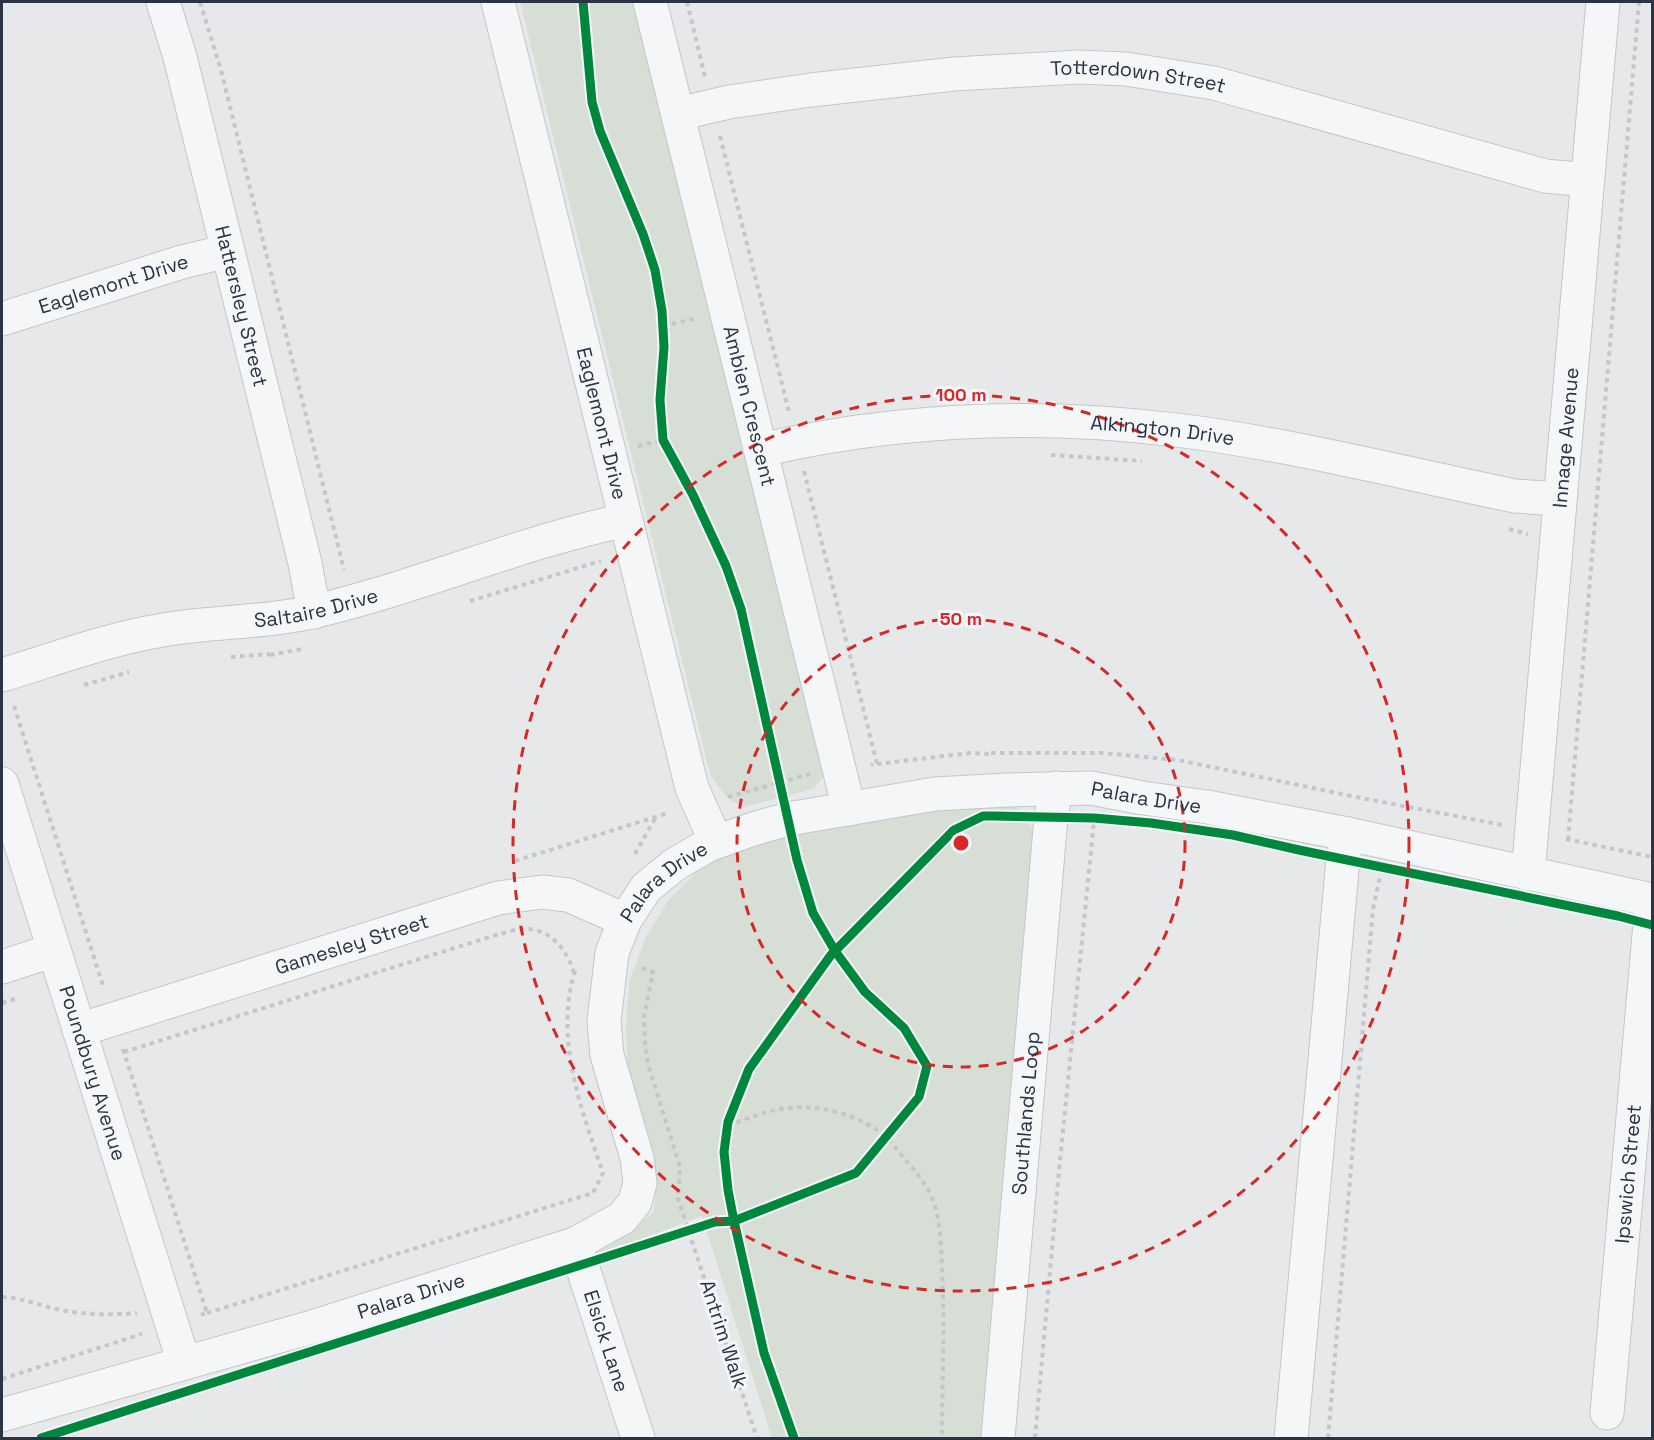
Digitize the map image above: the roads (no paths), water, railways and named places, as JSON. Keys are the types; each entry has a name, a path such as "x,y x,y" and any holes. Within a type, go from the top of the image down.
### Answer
{"street":[{"name":"Hattersley Street","path":"163,2 180,57 305,563 314,612"},
{"name":"Eaglemont Drive","path":"498,2 692,788 716,842"},
{"name":"Ambien Crescent","path":"650,2 849,809"},
{"name":"Innage Avenue","path":"1528,874 1603,2"},
{"name":"Totterdown Street","path":"678,114 729,102 788,93 954,74 1078,67 1125,69 1214,83 1545,176 1587,180"},
{"name":"Eaglemont Drive","path":"2,319 182,262 228,251"},
{"name":"Alkington Drive","path":"761,450 812,438 928,424 1032,421 1108,423 1234,439 1515,496 1560,499"},
{"name":"Saltaire Drive","path":"2,675 138,635 189,627 252,622 314,612 575,531 626,520"},
{"name":"Poundbury Avenue","path":"2,784 184,1363"},
{"name":"Palara Drive","path":"2,1415 323,1323 575,1244 622,1218 635,1202 640,1183 637,1158 607,1055 604,1021 611,959 625,920 646,888 674,865 716,842 788,819 935,795 1054,802 1091,788 1207,807 1345,846 1528,874 1653,900"},
{"name":"Southlands Loop","path":"998,1438 1054,802"},
{"path":"1291,1438 1345,846"},
{"name":"Gamesley Street","path":"79,1030 498,898 542,892 568,895 625,920"},
{"name":"Ipswich Street","path":"1607,1413 1653,900"},
{"path":"2,967 54,950"},
{"name":"Elsick Lane","path":"575,1244 638,1438"}]}
